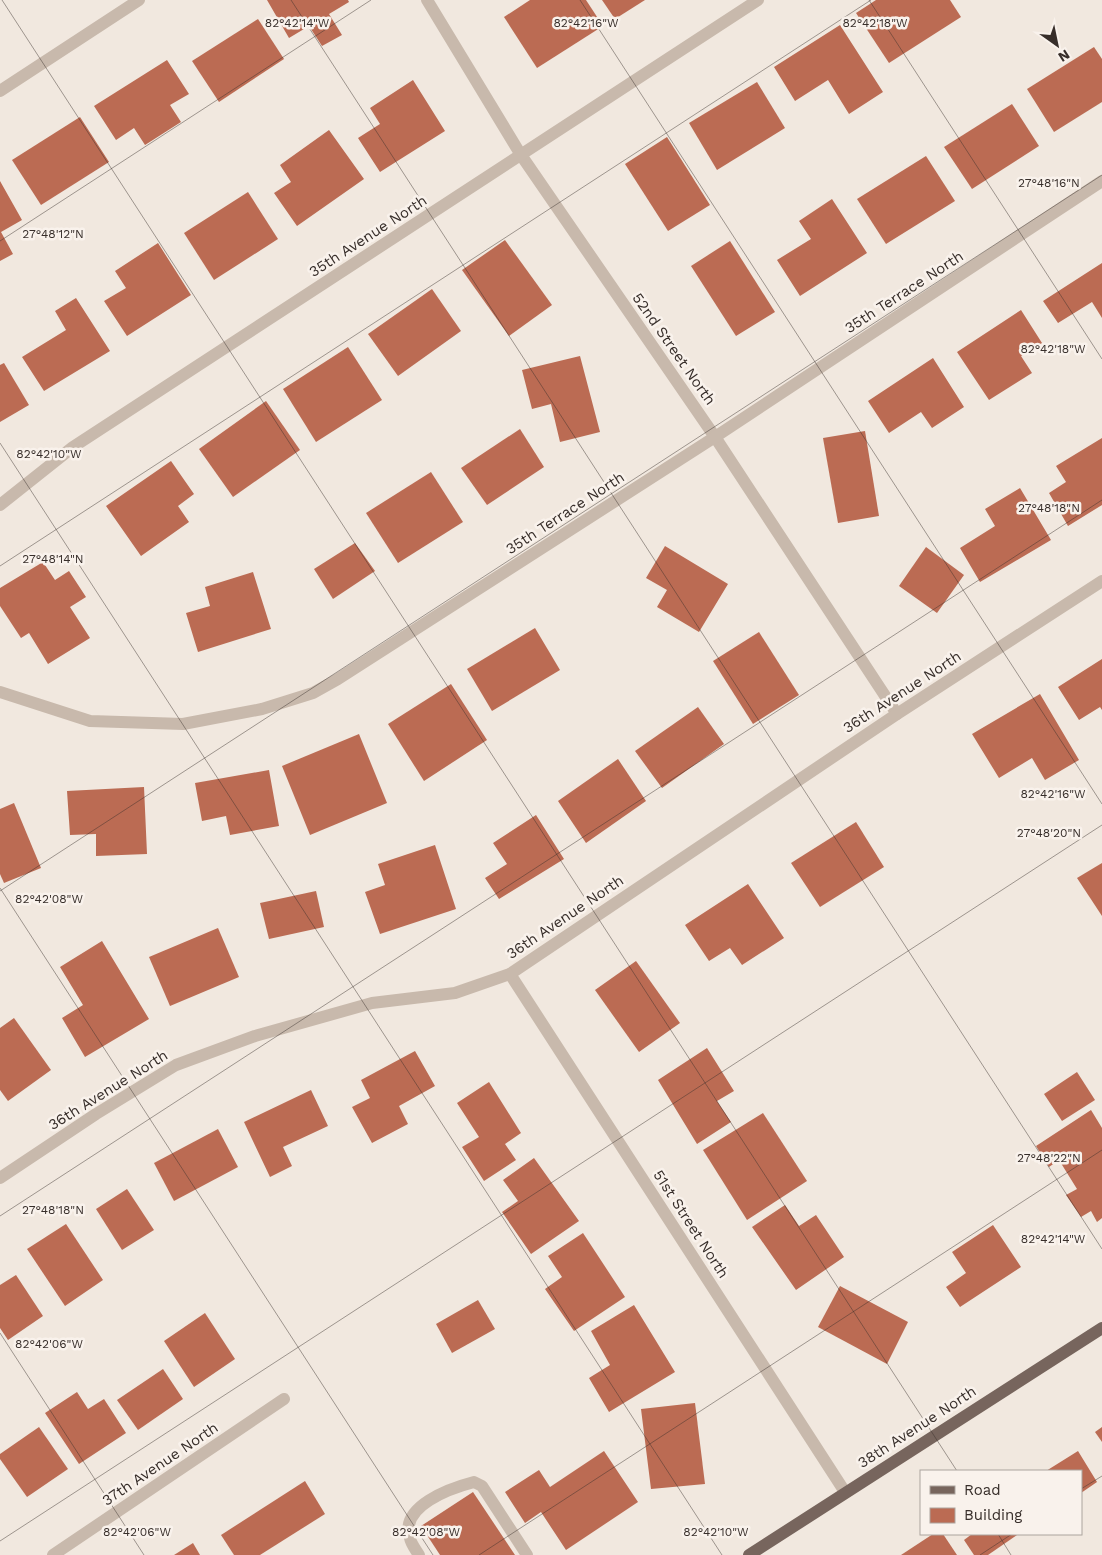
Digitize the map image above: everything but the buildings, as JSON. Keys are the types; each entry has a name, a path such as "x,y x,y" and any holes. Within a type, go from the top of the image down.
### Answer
{"main road":[{"name":"38th Avenue North","path":"749,1555 1102,1328"}],"street":[{"path":"0,91 138,0"},
{"name":"52nd Street North","path":"427,0 521,155 715,437 897,714"},
{"name":"35th Avenue North","path":"0,505 73,447 758,0"},
{"name":"35th Terrace North","path":"0,692 90,721 183,724 262,709 312,693 338,679 715,437 1102,181"},
{"name":"36th Avenue North","path":"0,1178 96,1114 176,1065 255,1036 372,1003 455,992 510,974 897,714 1102,581"},
{"name":"51st Street North","path":"510,974 845,1492"},
{"name":"37th Avenue North","path":"53,1555 284,1399"},
{"path":"419,1555 409,1537 410,1519 423,1504 448,1491 474,1482 482,1486 527,1555"}]}
